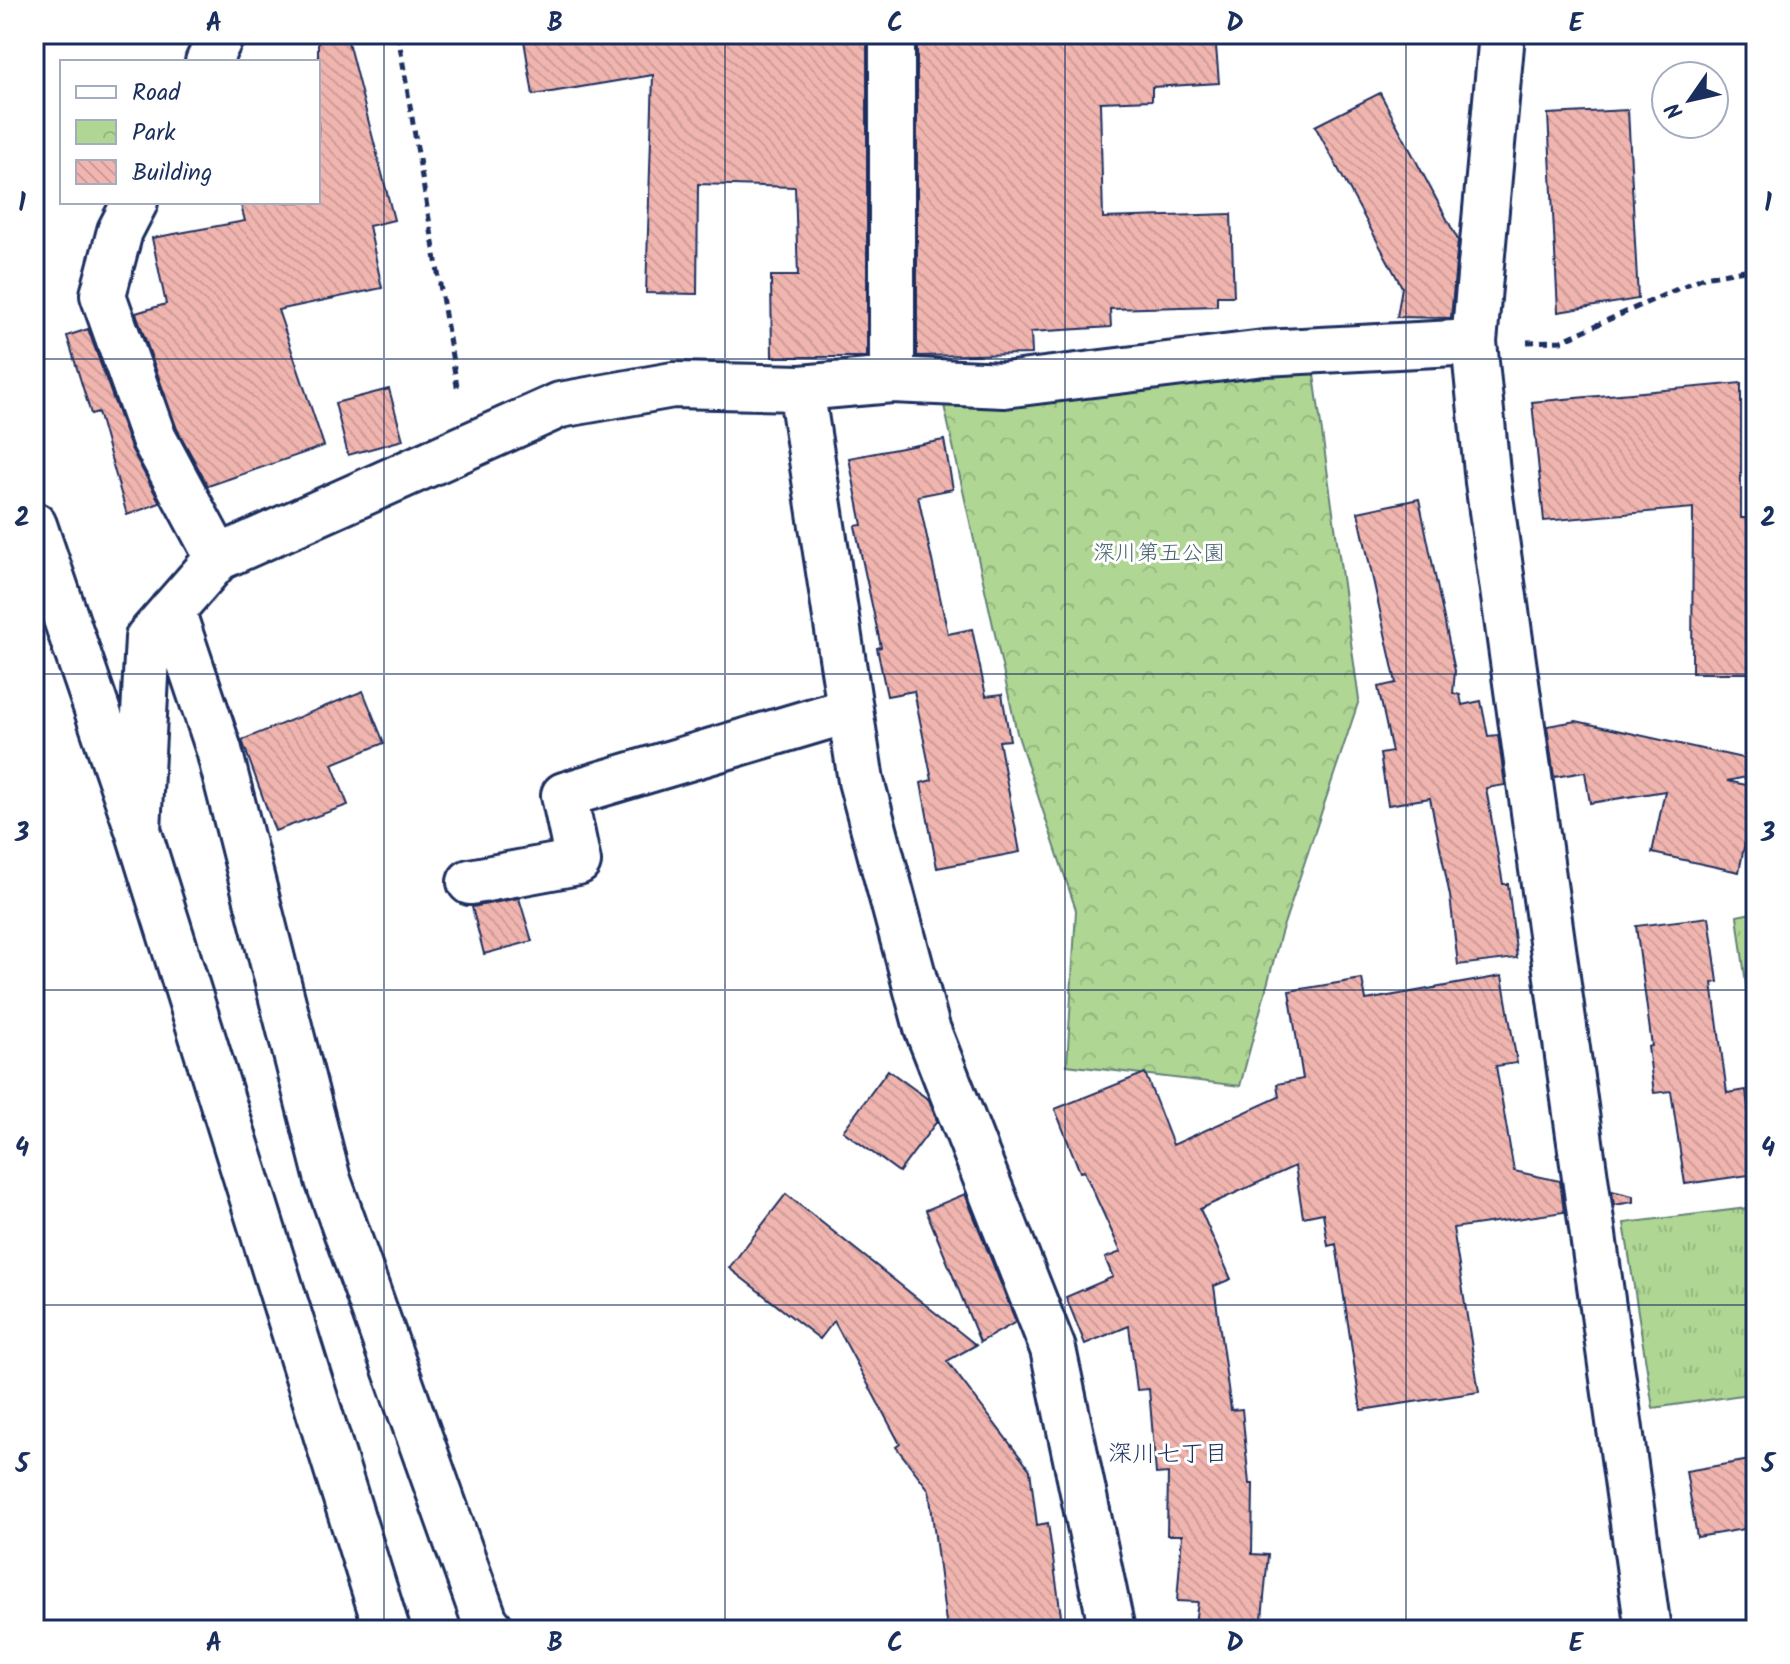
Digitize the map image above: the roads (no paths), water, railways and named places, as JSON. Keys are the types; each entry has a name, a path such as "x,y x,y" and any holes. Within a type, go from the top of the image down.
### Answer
{"street":[{"path":"209,60 222,34"},
{"path":"892,34 892,380"},
{"path":"1502,34 1474,342 1488,482 1648,1630"},
{"path":"134,204 120,231 103,295 154,439 218,558"},
{"path":"138,830 148,638 218,558 560,405 673,385 801,388 892,380 1004,385 1264,353 1474,342"},
{"path":"801,388 861,781 927,1028 1053,1349 1112,1630"},
{"path":"34,525 138,830 387,1630"},
{"path":"172,610 219,750 328,1180 485,1621 492,1630"},
{"path":"470,882 578,862 564,795 850,710"}],"district":[{"name":"深川七丁目","path":"1168,1453"}],"park label":[{"name":"深川第五公園","path":"1159,552"}]}
